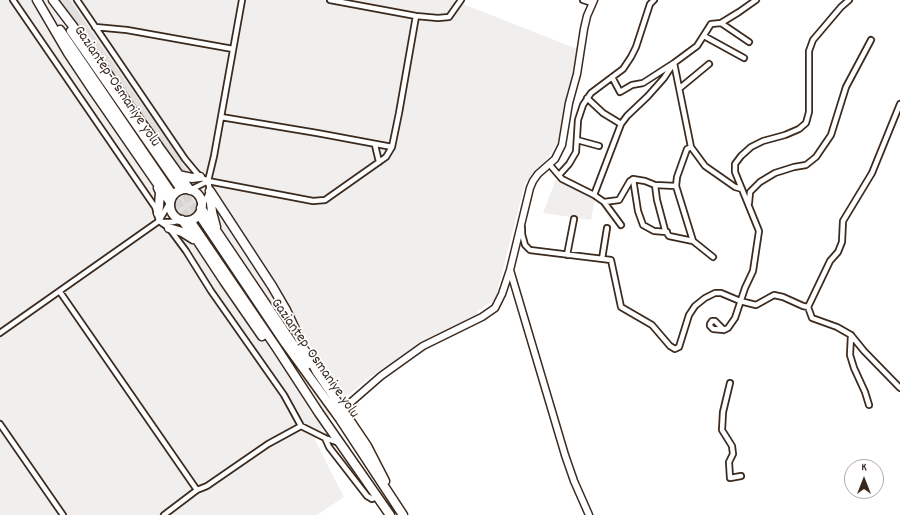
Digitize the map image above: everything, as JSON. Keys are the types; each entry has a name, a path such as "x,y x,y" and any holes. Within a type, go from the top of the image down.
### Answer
{"highway":[{"path":"37,0 68,53 170,202 172,214 182,220 199,243 303,394 319,413"},
{"name":"Gaziantep-Osmaniye yolu","path":"37,0 53,20 170,191"},
{"path":"51,0 97,58 178,175 190,190 198,196 201,202 201,208 197,216 190,220 182,220"},
{"name":"Gaziantep-Osmaniye yolu","path":"51,0 178,185"},
{"path":"178,175 192,178 200,177"},
{"path":"158,185 160,192 158,217"},
{"path":"170,202 177,192 190,190"},
{"path":"210,191 212,212 218,233"},
{"path":"210,191 272,286 286,310 313,366 367,446 383,476 386,483 387,492"},
{"path":"201,208 318,382 327,403"},
{"name":"Gaziantep-Osmaniye yolu","path":"202,219 403,515"},
{"name":"Gaziantep-Osmaniye yolu","path":"193,225 340,444 390,515"},
{"path":"168,228 182,232 199,243"}],"street":[{"path":"13,0 158,217 186,251 211,290 284,395 301,426 340,444"},
{"path":"76,0 185,159 200,177 208,181 313,201 324,200 386,157 392,147 416,16"},
{"path":"201,208 210,191 208,181 242,0"},
{"path":"330,0 416,16 438,18 449,17 461,0"},
{"path":"342,410 381,376 423,346 482,317 495,308 502,294 510,270 533,181 538,174 555,159 562,144 569,103 578,68 584,29 593,1 583,0"},
{"path":"559,175 576,152 578,120 583,105 590,94 623,69 631,57 650,4 654,0"},
{"path":"612,77 620,92 632,85 642,83 674,63 697,46 711,24 721,23 756,0"},
{"path":"724,330 728,328 735,318 740,301 753,271 759,231 735,172 735,164 751,147 799,129 806,123 809,112 809,52 813,40 841,7 849,0"},
{"path":"721,23 749,42"},
{"path":"95,26 127,30 233,49"},
{"path":"704,36 744,58"},
{"path":"749,205 750,192 760,182 775,173 806,165 816,157 831,135 846,87 871,40"},
{"path":"674,63 691,147 704,166 735,187 742,189"},
{"path":"594,195 621,124 660,83 674,63"},
{"path":"680,88 709,64"},
{"path":"588,98 603,113 621,124"},
{"path":"900,104 872,173 843,221 842,242 838,252 830,261 808,307 812,318 837,327 851,335 864,351 900,388"},
{"path":"221,117 392,147"},
{"path":"577,140 599,146"},
{"path":"375,145 378,162"},
{"path":"691,147 687,149 677,177 676,186 693,241"},
{"path":"550,164 562,179 594,195 604,202 621,226"},
{"path":"604,202 620,200 630,181 634,179 644,181 655,186 676,186"},
{"path":"634,179 638,211 642,226 654,231 667,232"},
{"path":"190,190 208,181"},
{"path":"655,186 665,230 669,236 693,241 713,257"},
{"path":"0,333 60,292 158,217 170,202"},
{"path":"158,217 173,222 182,220"},
{"path":"567,255 574,219"},
{"path":"522,220 522,234 525,245 530,250 611,260 621,308 652,325 670,346 675,349 679,347 689,316 695,306 705,298 715,293 721,293 740,301 756,305 774,295 808,307"},
{"path":"602,259 607,228"},
{"path":"510,270 565,455 574,481 589,515"},
{"path":"60,292 197,490"},
{"path":"851,335 850,355 869,405"},
{"path":"730,383 723,412 722,430 732,446 733,454 729,462 730,478 741,476"},
{"path":"0,424 63,515"},
{"path":"164,515 197,490 207,486 268,444 301,426"},
{"path":"325,438 329,447 367,496 372,499 377,497"}],"shaded area":[{"path":"0,0 453,0 577,49 557,144 544,163 525,183 495,300 477,311 479,314 373,375 339,402 338,401 315,440 344,497 317,515 0,515"},
{"path":"58,0 70,0 170,144 188,173 176,165"},
{"path":"556,179 566,181 596,194 591,220 543,213"},
{"path":"185,196 193,199 196,207 193,215 185,218 177,215 174,207 177,199"}],"tunnel":[{"path":"178,185 202,219"},
{"path":"170,191 193,225"}]}
